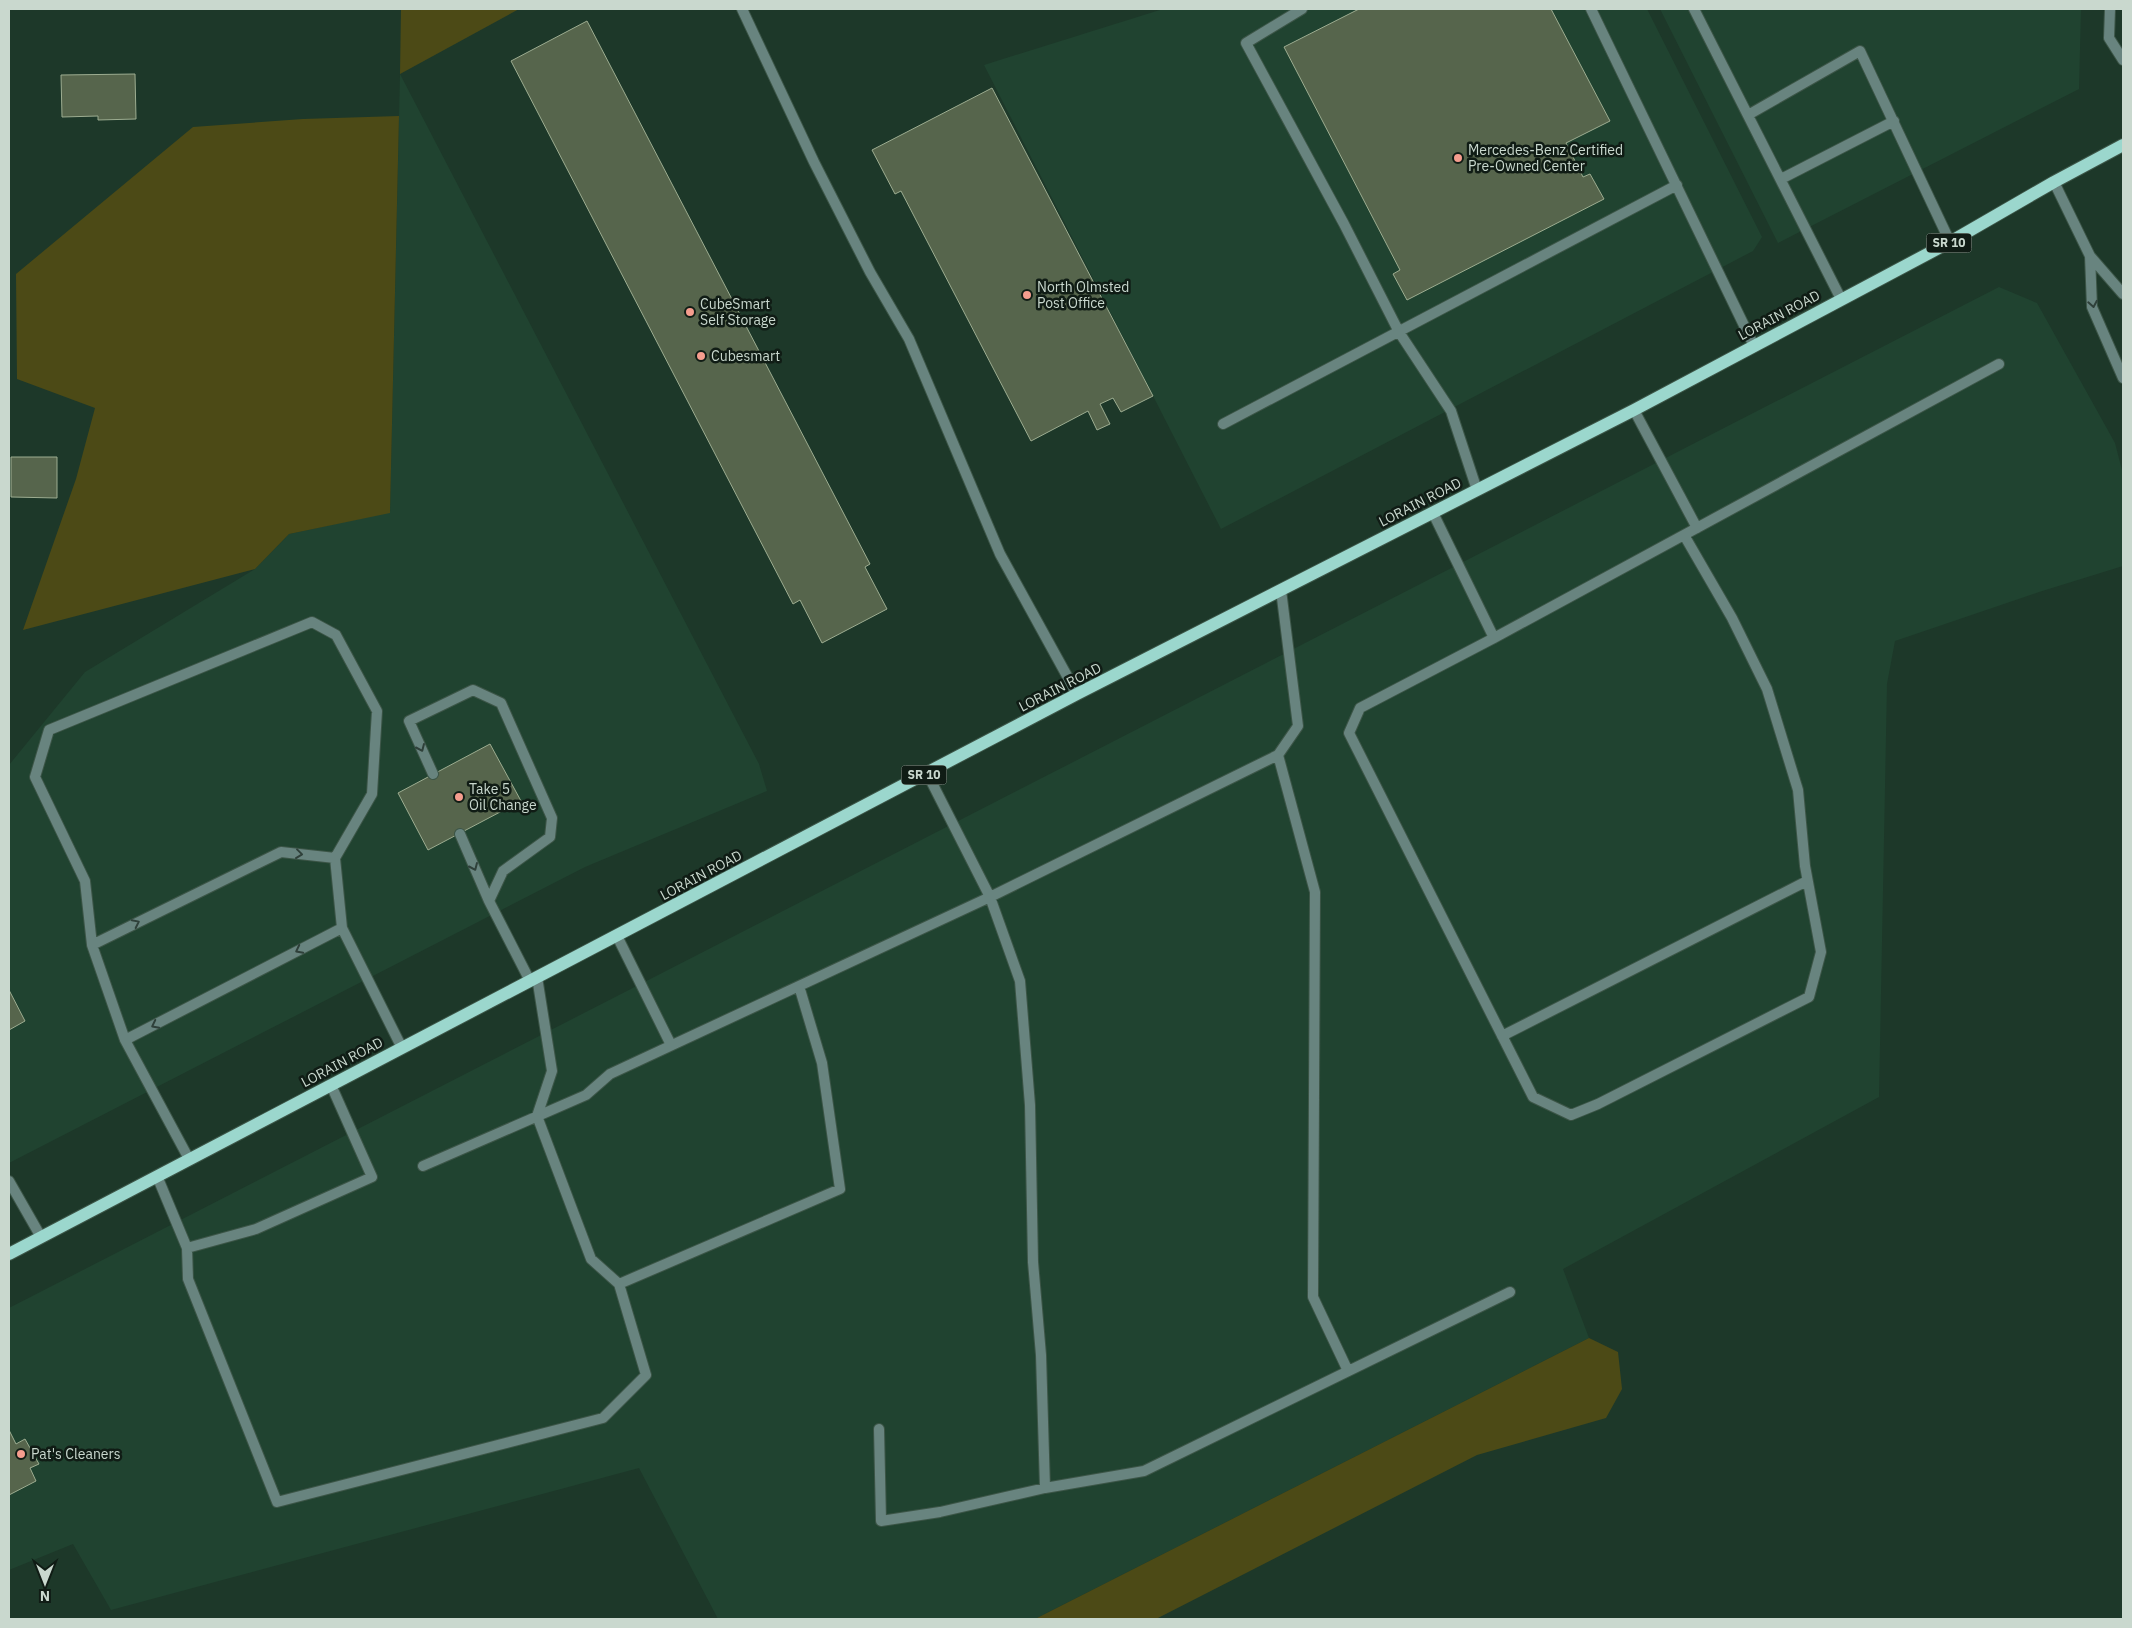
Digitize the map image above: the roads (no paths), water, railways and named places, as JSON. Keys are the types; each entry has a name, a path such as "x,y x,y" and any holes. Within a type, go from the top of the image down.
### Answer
{"main road":[{"name":"LORAIN ROAD","path":"9,1254 1078,694 1634,410 1950,242 2123,145"}],"street":[{"path":"742,9 814,162 870,272 909,339 1000,554 1078,694"},
{"path":"1302,9 1246,43 1340,216 1399,332 1451,411 1477,490"},
{"path":"1591,9 1754,346"},
{"path":"1694,9 1841,300"},
{"path":"2110,9 2109,38 2123,60"},
{"path":"1748,116 1860,51 1950,242"},
{"path":"1781,179 1894,121"},
{"path":"2054,182 2090,256 2123,294"},
{"path":"1223,424 1677,185"},
{"path":"2090,256 2092,307 2123,378"},
{"path":"1684,535 1732,618 1767,688 1798,790 1807,881 1821,952 1809,997 1624,1091 1571,1115 1533,1097 1349,733 1360,708 1494,638 1999,364"},
{"path":"1634,410 1697,528"},
{"path":"1433,512 1494,638"},
{"path":"423,1166 586,1096 610,1074 990,897 1278,755 1298,726 1281,590"},
{"path":"189,1159 125,1040 92,945 85,881 35,778 49,730 312,622 336,635 377,711 372,794 335,858 342,928 402,1048"},
{"path":"433,774 409,721 473,690 502,703 552,818 550,837 503,871 489,901"},
{"path":"1278,755 1314,892 1313,1297 1348,1371"},
{"path":"927,773 990,897 1020,981 1030,1105 1033,1262 1041,1356 1045,1488"},
{"path":"156,1176 187,1248 188,1280 277,1502 603,1418 646,1375 619,1284 591,1259 537,1116 552,1071 533,979 489,901 460,834"},
{"path":"92,945 281,852 335,858"},
{"path":"1502,1036 1807,881"},
{"path":"125,1040 342,928"},
{"path":"617,936 671,1046"},
{"path":"619,1284 840,1189 822,1063 800,986"},
{"path":"187,1248 256,1229 372,1177 331,1085"},
{"path":"9,1181 41,1237"},
{"path":"879,1429 881,1521 940,1512 1045,1488 1144,1471 1510,1292"}],"place":[{"name":"Mercedes-Benz Certified Pre-Owned Center","path":"1458,158"},
{"name":"North Olmsted Post Office","path":"1027,295"},
{"name":"CubeSmart Self Storage","path":"690,312"},
{"name":"Cubesmart","path":"701,356"},
{"name":"Take 5 Oil Change","path":"459,797"},
{"name":"Pat's Cleaners","path":"21,1454"}]}
